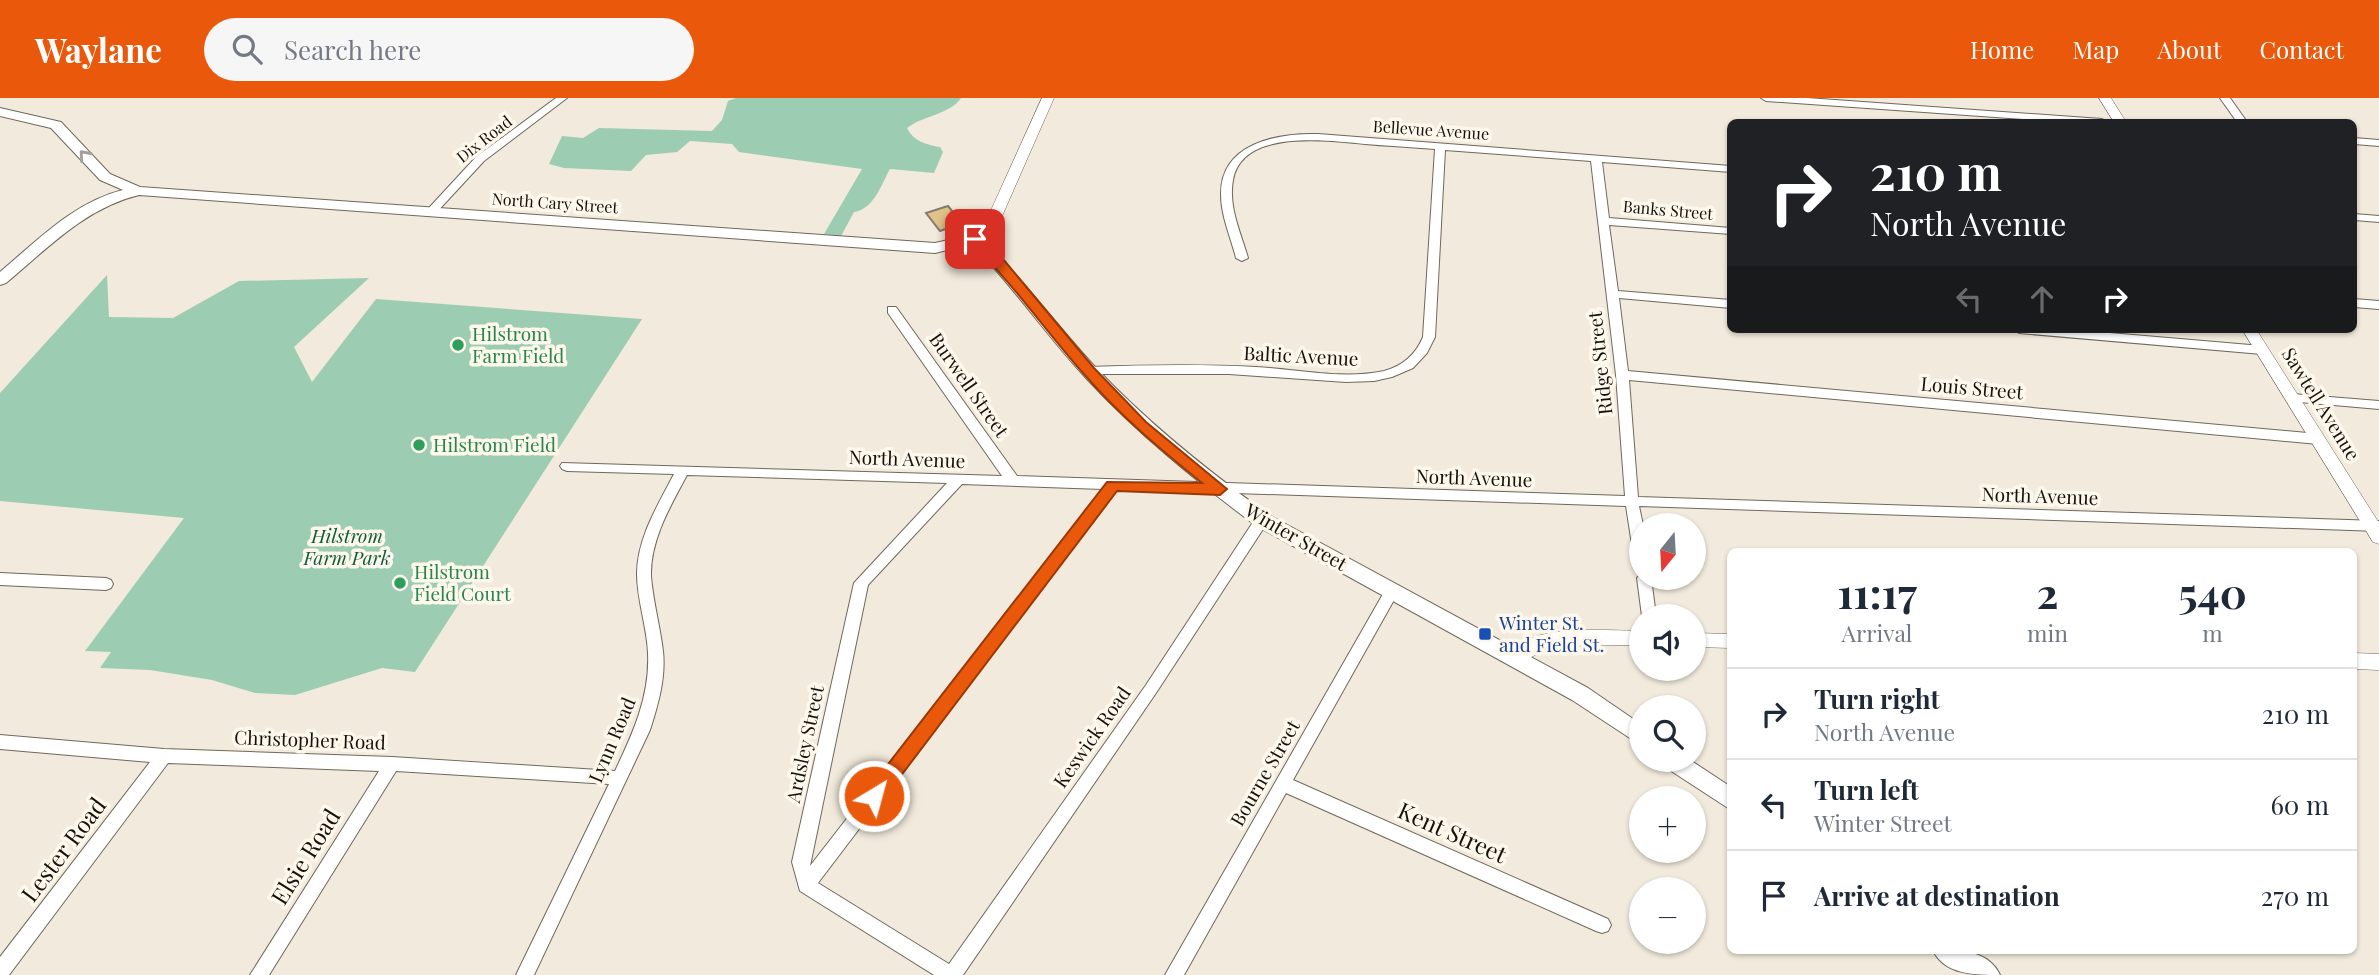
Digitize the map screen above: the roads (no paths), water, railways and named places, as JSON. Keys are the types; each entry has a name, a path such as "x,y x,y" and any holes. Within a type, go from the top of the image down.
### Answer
{"main road":[{"path":"0,112 56,125 105,177 120,186 139,191"},
{"name":"North Cary Street","path":"0,280 89,209 116,195 139,191 935,248 975,239"},
{"name":"Winter Street","path":"975,239 998,262 1089,371 1141,425 1220,489 1262,520 1580,694 1629,728"},
{"path":"1690,772 1727,797"},
{"path":"1952,954 1987,975"}],"street":[{"name":"Dix Road","path":"431,212 474,164 562,98"},
{"path":"975,239 992,223 1048,98"},
{"path":"1766,98 2060,119"},
{"path":"2105,98 2118,119"},
{"path":"2225,98 2240,119"},
{"name":"Bellevue Avenue","path":"1242,258 1226,195 1227,186 1236,163 1263,142 1296,136 1727,169"},
{"path":"2357,141 2379,143"},
{"name":"Baltic Avenue","path":"1089,371 1226,369 1358,377 1391,373 1416,360 1426,349 1429,337 1440,146"},
{"name":"Ridge Street","path":"1596,158 1622,375 1634,513"},
{"path":"2359,217 2379,219"},
{"path":"2359,217 2379,224"},
{"name":"Banks Street","path":"1603,221 1727,232"},
{"path":"1612,294 1727,304"},
{"path":"2357,303 2379,305"},
{"name":"Burwell Street","path":"892,310 1014,482"},
{"path":"2065,333 2262,350"},
{"name":"Sawtell Avenue","path":"2251,333 2377,529"},
{"name":"Louis Street","path":"1622,375 2318,439"},
{"path":"2292,398 2379,405"},
{"name":"North Avenue","path":"567,466 2377,529"},
{"name":"Lynn Road","path":"525,975 620,778 642,730 653,696 656,672 655,633 644,574 648,548 659,514 683,470"},
{"name":"Ardsley Street","path":"806,885 801,862 861,583 958,480"},
{"path":"952,975 806,885 1112,485"},
{"name":"Keswick Road","path":"952,975 1151,689 1262,520"},
{"path":"0,579 106,584"},
{"name":"Bourne Street","path":"1174,975 1392,591"},
{"path":"1516,659 1534,645 1549,639 1629,638"},
{"path":"1706,640 1727,641"},
{"path":"2357,661 2379,662"},
{"name":"Christopher Road","path":"0,741 164,756 392,764 620,778"},
{"name":"Lester Road","path":"0,972 164,756"},
{"name":"Elsie Road","path":"258,975 392,764"},
{"name":"Kent Street","path":"1284,784 1602,925"}],"place":[{"name":"Hilstrom Farm Field","path":"458,345"},
{"name":"Hilstrom Field","path":"419,445"},
{"name":"Hilstrom Field Court","path":"400,583"},
{"name":"Winter St. and Field St.","path":"1485,634"}],"park label":[{"name":"Hilstrom Farm Park","path":"347,547"}]}
